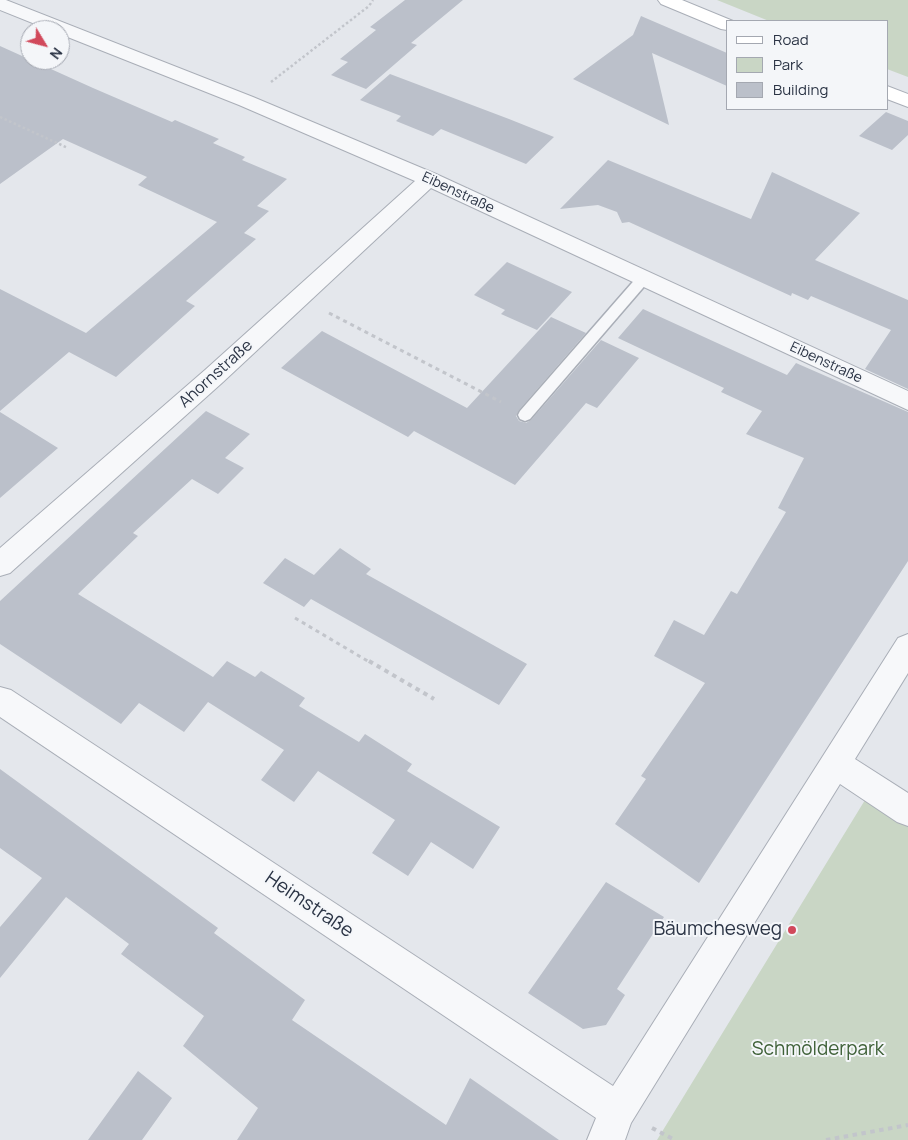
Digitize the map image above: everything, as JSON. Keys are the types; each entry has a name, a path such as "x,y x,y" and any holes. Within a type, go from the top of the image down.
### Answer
{"street":[{"path":"667,0 726,25"},
{"name":"Eibenstraße","path":"0,4 246,101 429,179 908,402"},
{"name":"Ahornstraße","path":"0,565 299,298 429,179"},
{"path":"612,1125 834,763 908,647"},
{"name":"Heimstraße","path":"1,702 612,1125"},
{"path":"834,763 908,811"}],"lane":[{"path":"525,415 643,279"}],"path":[{"path":"246,101 368,6 373,0"},
{"path":"0,117 68,148"},
{"path":"299,298 525,415"},
{"path":"295,618 434,699"},
{"path":"826,1140 908,1125"}],"green space":[{"path":"717,0 908,0 908,77 888,69 888,20 767,20"},
{"name":"Schmölderpark","path":"865,800 908,827 908,1140 657,1140"}],"building":[{"path":"405,0 463,0 411,43 417,45 366,89 331,75 348,62 340,59 376,30 370,27"},
{"path":"641,16 726,53 726,86 652,53 669,125 573,79 633,35"},
{"path":"0,46 20,55 20,70 53,70 172,122 175,120 219,139 213,143 245,157 242,160 287,179 257,206 269,211 244,233 256,239 186,301 195,306 116,377 69,352 0,411 0,289 86,333 217,222 138,185 147,177 63,139 0,184"},
{"path":"390,74 554,137 526,164 441,129 433,136 396,121 401,116 360,100"},
{"path":"886,112 908,121 908,135 892,150 859,136"},
{"path":"608,160 751,219 772,172 860,213 815,260 908,300 908,389 865,369 891,330 811,296 808,300 792,293 791,296 629,222 622,223 617,212 598,205 560,209"},
{"path":"507,262 572,292 537,330 501,314 505,310 474,295"},
{"path":"643,309 787,375 796,363 908,412 908,561 699,883 615,824 646,779 641,776 705,683 654,656 674,620 704,635 731,591 737,594 786,512 778,508 804,458 746,434 762,411 721,392 724,388 618,338"},
{"path":"551,317 586,333 519,410 516,416 519,421 526,423 531,420 601,340 639,358 597,408 586,403 515,485 414,431 408,437 281,368 322,331 467,408"},
{"path":"206,411 250,434 225,458 244,468 218,494 192,479 133,533 138,536 78,594 213,677 227,661 255,677 261,671 305,698 299,706 359,742 365,734 412,764 407,771 500,827 473,869 431,842 408,876 372,853 395,820 318,771 294,802 261,780 284,750 208,702 184,732 139,703 121,724 0,644 0,601"},
{"path":"0,412 58,448 0,498"},
{"path":"340,548 371,569 366,574 527,664 499,705 311,599 304,607 263,583 285,558 314,575"},
{"path":"0,769 218,928 214,933 305,1000 292,1020 446,1125 470,1078 559,1140 237,1140 258,1108 183,1046 204,1016 121,954 129,944 66,897 0,978 0,927 42,878 0,848"},
{"path":"606,882 664,917 617,989 625,995 606,1025 583,1029 528,993"},
{"path":"138,1071 172,1098 142,1140 88,1140"}],"place":[{"name":"Bäumchesweg","path":"792,930"}]}
